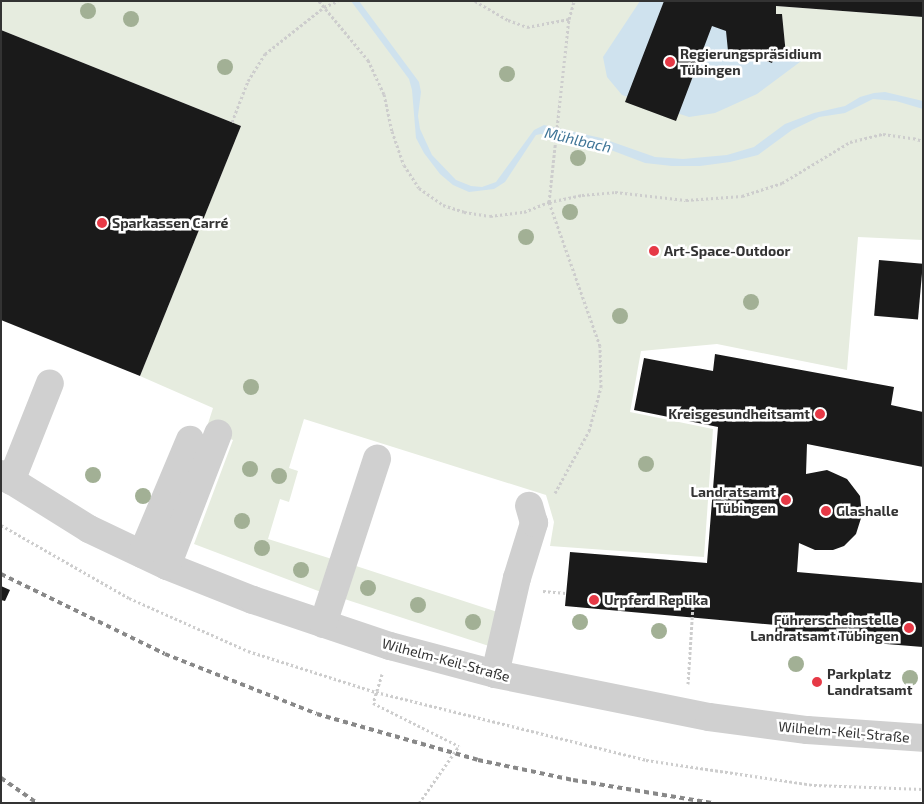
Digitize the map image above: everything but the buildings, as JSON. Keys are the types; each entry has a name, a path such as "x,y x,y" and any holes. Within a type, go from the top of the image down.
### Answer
{"street":[{"path":"6,477 50,383"},
{"path":"167,566 218,434"},
{"path":"142,554 190,440"},
{"path":"323,624 377,459"},
{"name":"Wilhelm-Keil-Straße","path":"6,477 89,529 167,566 253,600 390,646 495,674 686,713 807,730 923,738"},
{"path":"495,674 512,596 534,523 529,506"}],"path":[{"path":"319,1 368,60 384,94 392,131 404,165 419,188 443,205 490,216 524,212 548,202 582,195 615,192 686,200 742,196 782,183 850,142 883,134 923,141"},
{"path":"232,122 248,81 265,54 324,7 338,1"},
{"path":"475,1 508,20 528,27 569,19"},
{"path":"556,492 589,431 601,386 600,346 548,202 569,19 574,1"},
{"path":"1,525 146,606 248,651 376,692 646,760 814,785 923,789"},
{"path":"535,590 566,593"},
{"path":"686,713 693,605 704,605"},
{"path":"379,682 373,703 459,746 419,803"}],"shaded area":[{"path":"1,1 664,1 712,26 786,55 782,14 776,14 776,6 923,17 923,240 858,237 847,370 717,344 641,351 630,412 713,429 704,557 550,546 554,522 546,495 304,419 289,468 298,471 289,502 280,499 268,539 332,559 321,592 194,544 233,440 206,430 213,408 140,376 241,126 1,30"},
{"path":"356,566 501,613 490,646 345,599"}],"water":[{"name":"Mühlbach","path":"351,1 359,1 419,82 421,92 418,116 420,129 432,155 456,180 471,186 482,187 496,182 534,130 544,125 601,138 655,157 683,159 727,155 754,147 785,124 814,113 845,106 860,97 874,93 885,92 923,101 923,109 896,101 873,99 845,113 819,117 792,130 758,155 730,162 700,166 672,166 645,163 603,147 541,134 536,135 505,182 494,189 469,192 453,185 440,174 424,153 416,138 412,90 409,79"},
{"path":"640,1 741,1 784,54 808,56 757,94 715,113 689,117 622,95 607,77 603,57"}],"railway":[{"path":"1,574 165,654 317,714 478,760 573,780 712,803"},
{"path":"1,778 37,803"}],"place":[{"name":"Regierungspräsidium Tübingen","path":"670,62"},
{"name":"Sparkassen Carré","path":"102,223"},
{"name":"Art-Space-Outdoor","path":"654,251"},
{"name":"Kreisgesundheitsamt","path":"820,414"},
{"name":"Landratsamt Tübingen","path":"786,500"},
{"name":"Glashalle","path":"826,511"},
{"name":"Urpferd Replika","path":"594,600"},
{"name":"Führerscheinstelle Landratsamt Tübingen","path":"909,628"},
{"name":"Parkplatz Landratsamt","path":"817,682"}]}
